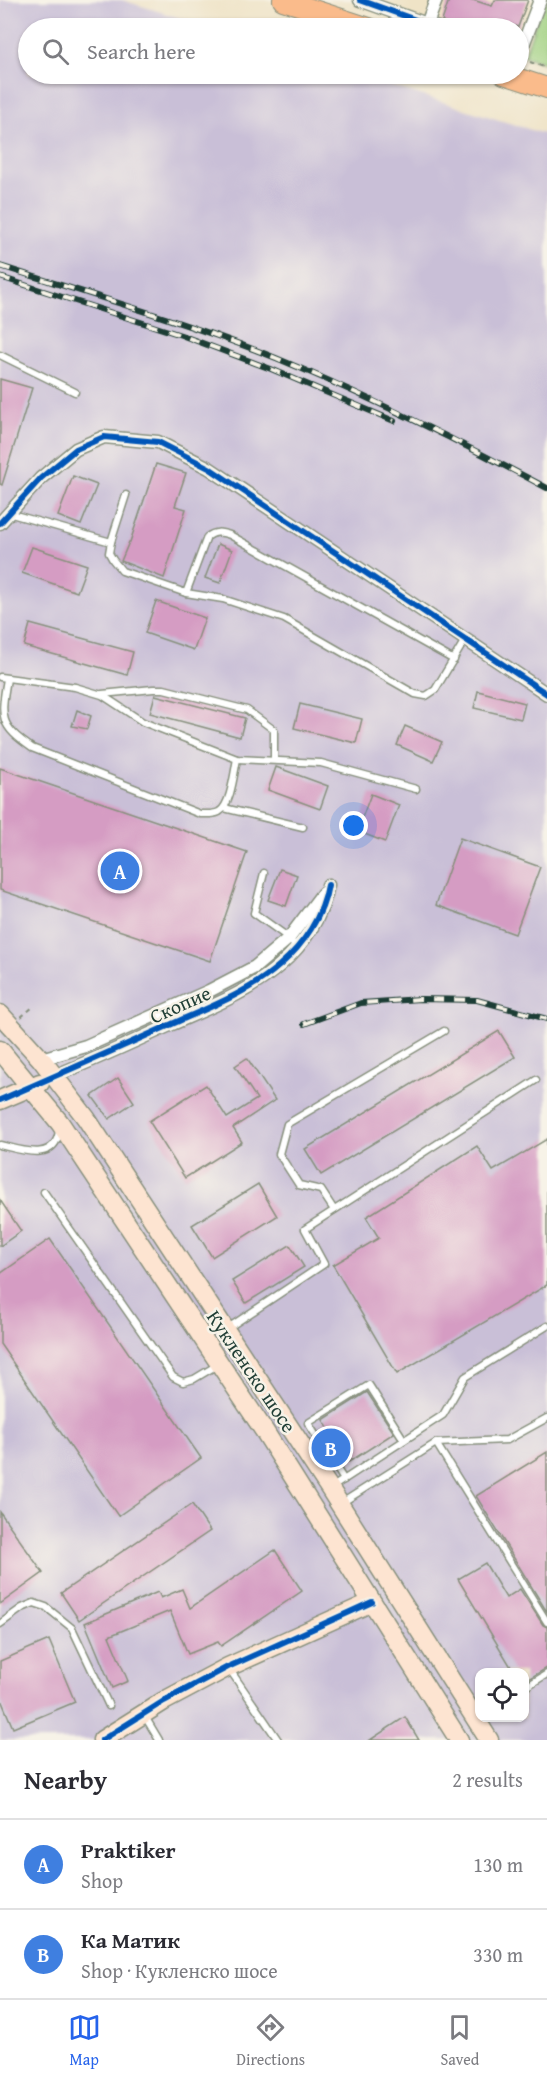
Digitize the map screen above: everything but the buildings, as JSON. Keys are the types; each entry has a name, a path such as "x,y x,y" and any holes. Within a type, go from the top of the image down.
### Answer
{"main road":[{"path":"283,0 338,18"},
{"path":"529,82 547,88"},
{"name":"Кукленско шосе","path":"0,1014 41,1059 81,1111 225,1330 338,1491 475,1713"},
{"name":"Кукленско шосе","path":"0,1050 8,1073 31,1087 60,1123 219,1364 459,1740"},
{"name":"Скопие","path":"8,1073 41,1059"},
{"path":"0,1100 54,1076"},
{"path":"102,1740 143,1714 228,1667 372,1602"},
{"name":"Кукленско шосе","path":"480,1722 489,1740"}],"street":[{"path":"360,0 410,18"},
{"path":"433,18 436,0"},
{"path":"529,30 540,0"},
{"path":"0,523 41,478 76,449 104,437 158,442 209,468 547,694"},
{"name":"Скопие","path":"41,1059 79,1049 255,967 293,943 328,885"},
{"path":"54,1076 197,1012 260,980 280,965 293,943"},
{"path":"192,998 197,1012"}],"lane":[{"path":"0,355 75,392"},
{"path":"126,495 109,553 122,570 186,593 224,599 284,619 415,694 426,696 435,690 466,639"},
{"path":"8,513 111,542"},
{"path":"186,593 207,537 214,532 230,534 454,660"},
{"path":"237,759 227,804 213,814 200,814 32,748 14,736 2,722 0,707 4,678 75,687 102,694 143,722 237,759 321,763 416,789"},
{"path":"102,694 164,689 247,710 274,730 274,760"},
{"path":"224,808 303,827"},
{"path":"264,873 254,913 293,943"},
{"path":"334,1210 321,1190 299,1185 279,1154 287,1124 444,1031"},
{"path":"225,1330 324,1264 305,1229 536,1080"},
{"path":"0,1145 35,1153 51,1147 58,1137 60,1123"},
{"path":"44,1192 173,1377 183,1382 194,1379 219,1364"},
{"path":"338,1491 404,1440 443,1415 465,1377 547,1326"},
{"path":"338,1491 308,1423 369,1385 404,1440"},
{"path":"338,1491 436,1443 507,1440 547,1418"},
{"path":"436,1443 547,1622"},
{"path":"0,1624 22,1608 34,1603 46,1607 72,1628 109,1706"},
{"path":"228,1667 278,1740"},
{"path":"529,1685 547,1674"},
{"path":"143,1714 159,1740"}],"path":[{"path":"529,62 547,68"},
{"path":"18,1020 33,1007"}],"shaded area":[{"path":"0,0 122,0 180,18 18,18 18,84 386,84 547,135 547,1740 0,1740"}],"green space":[{"path":"544,0 547,0 547,64 529,58 529,42"}],"railway":[{"path":"0,266 173,321 276,358 413,420 547,488"},
{"path":"0,277 181,335 271,369 394,421"},
{"path":"304,1024 361,1003 420,999 477,1000 547,1019"}],"cycle path":[{"path":"360,0 410,18"},
{"path":"0,523 41,478 76,449 104,437 158,442 209,468 547,694"},
{"path":"0,1100 214,1005 256,983 280,965 304,939 322,908 328,885"},
{"path":"102,1740 164,1701 228,1667 372,1602"}],"place":[{"name":"Praktiker","path":"120,871"},
{"name":"Ка Матик","path":"331,1448"}]}
